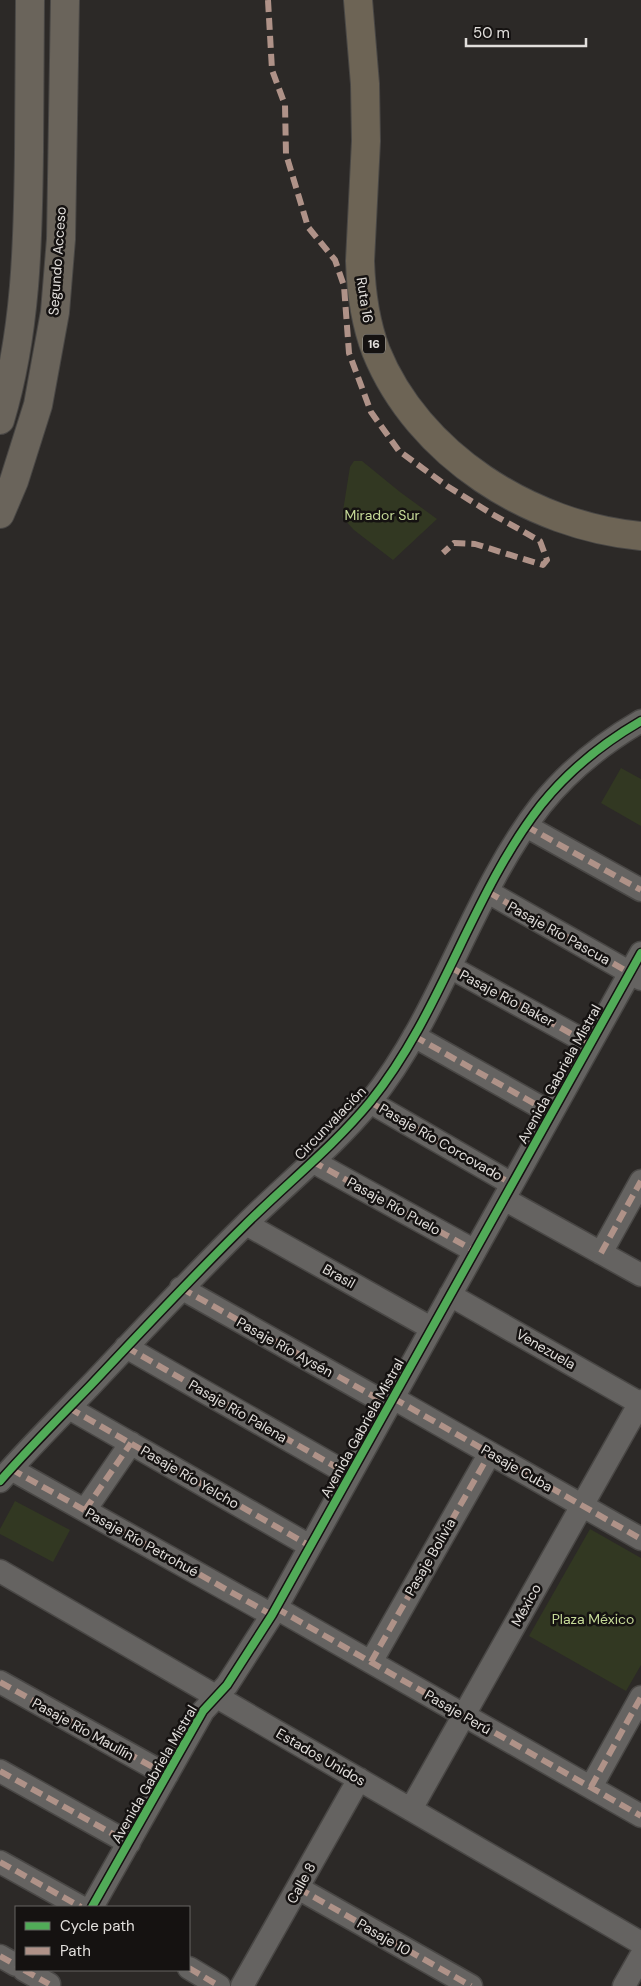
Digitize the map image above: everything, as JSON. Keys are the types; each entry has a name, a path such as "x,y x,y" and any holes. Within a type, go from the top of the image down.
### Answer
{"highway":[{"name":"Ruta 16","path":"358,0 365,84 366,141 361,280 370,333 385,371 410,410 434,438 454,456 501,489 530,506 576,524 600,530 641,536"}],"main road":[{"path":"0,420 13,368 25,284 28,203 30,0"},
{"name":"Segundo Acceso","path":"0,514 16,474 38,405 55,312 61,239 65,0"}],"street":[{"name":"Circunvalación","path":"6,1475 181,1288 346,1129 370,1102 396,1066 414,1036 488,892 526,826 542,804 579,765 599,748 641,721"},
{"path":"526,826 641,890"},
{"name":"Pasaje Río Pascua","path":"488,892 635,976"},
{"name":"Avenida Gabriela Mistral","path":"93,1906 203,1711 218,1696 274,1611 590,1044 635,976 641,953"},
{"name":"Pasaje Río Baker","path":"450,967 590,1044"},
{"path":"414,1036 551,1113"},
{"name":"Pasaje Río Corcovado","path":"370,1102 508,1191"},
{"name":"Pasaje Río Puelo","path":"312,1161 475,1251"},
{"path":"601,1253 641,1181"},
{"path":"508,1191 601,1253 641,1276"},
{"name":"Brasil","path":"246,1224 431,1328"},
{"name":"Pasaje Río Aysén","path":"181,1288 391,1402"},
{"name":"Venezuela","path":"450,1295 641,1402"},
{"name":"Pasaje Río Palena","path":"126,1348 350,1475"},
{"name":"Pasaje Cuba","path":"391,1402 490,1452 641,1539"},
{"name":"México","path":"412,1809 641,1402"},
{"name":"Pasaje Río Yelcho","path":"70,1408 310,1546"},
{"path":"85,1510 131,1443"},
{"name":"Pasaje Bolivia","path":"370,1662 490,1452"},
{"name":"Pasaje Río Petrohué","path":"6,1475 85,1510 274,1611"},
{"name":"Estados Unidos","path":"0,1571 641,1943"},
{"name":"Pasaje Perú","path":"274,1611 370,1662 641,1816"},
{"name":"Pasaje Río Maullín","path":"0,1682 167,1775"},
{"path":"591,1787 641,1698"},
{"path":"0,1771 129,1843"},
{"name":"Calle 8","path":"242,1986 359,1779"},
{"path":"0,1862 79,1906"},
{"name":"Pasaje 10","path":"298,1888 471,1986"},
{"path":"0,1956 15,1964"},
{"path":"624,1986 641,1956"},
{"path":"190,1969 220,1986"},
{"path":"27,1971 52,1980"}],"green space":[{"name":"Mirador Sur","path":"354,461 362,461 437,519 393,560 354,530 342,517 350,467"},
{"path":"621,768 641,779 641,826 601,803"},
{"path":"15,1501 70,1530 53,1562 0,1534 0,1529"},
{"name":"Plaza México","path":"590,1529 641,1558 641,1665 626,1691 529,1636"}],"marked path":[{"path":"268,0 272,70 285,105 286,154 308,227 335,260 344,286 349,353 371,412 399,451 447,486 540,541 547,560 543,565 475,544 454,543 443,553"},
{"path":"526,826 641,890"},
{"path":"488,892 630,973"},
{"path":"450,967 590,1044"},
{"path":"414,1036 551,1113"},
{"path":"370,1102 512,1184"},
{"path":"312,1161 475,1251"},
{"path":"601,1253 641,1181"},
{"path":"181,1288 389,1405"},
{"path":"126,1347 350,1475"},
{"path":"393,1398 641,1539"},
{"path":"69,1408 310,1546"},
{"path":"85,1510 131,1443"},
{"path":"371,1662 490,1453"},
{"path":"11,1469 272,1615"},
{"path":"276,1608 641,1816"},
{"path":"0,1682 167,1775"},
{"path":"591,1787 641,1697"},
{"path":"0,1771 129,1843"},
{"path":"0,1862 79,1906"},
{"path":"298,1888 471,1986"},
{"path":"0,1956 15,1964"},
{"path":"190,1969 219,1986"},
{"path":"26,1971 49,1984"}],"cycle path":[{"path":"0,1481 205,1265 356,1119 395,1067 417,1031 495,877 541,805 563,780 587,758 613,738 641,721"},
{"path":"93,1906 203,1711 227,1685 272,1615 641,953"}]}
